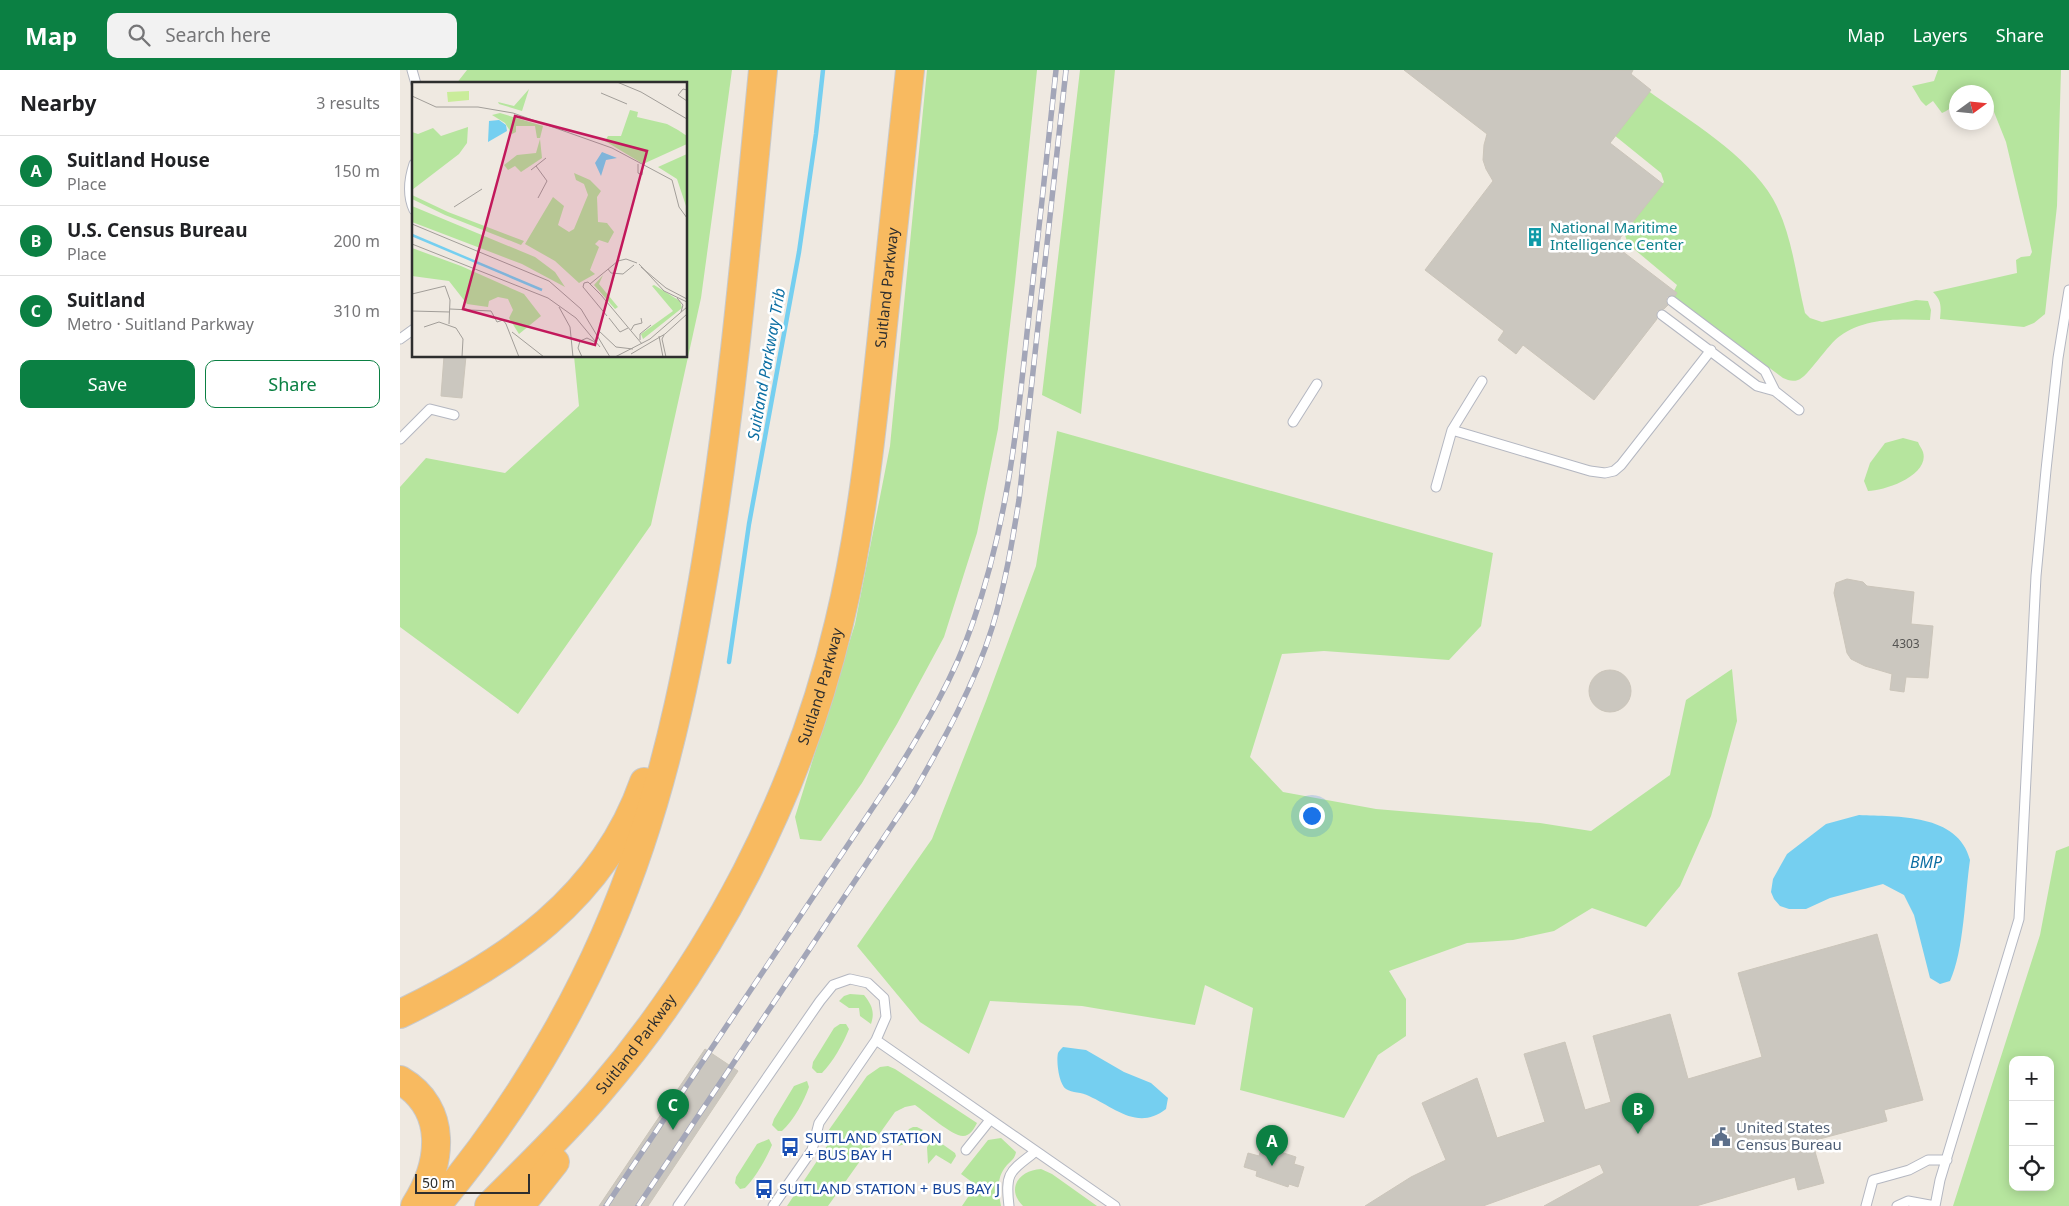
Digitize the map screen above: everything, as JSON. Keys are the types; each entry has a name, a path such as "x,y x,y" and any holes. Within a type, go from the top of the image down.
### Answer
{"highway":[{"path":"436,1206 482,1147 553,1039 592,964 625,887 652,809 674,727 713,522 730,398 763,70"},
{"name":"Suitland Parkway","path":"489,1206 597,1094 657,1018 735,894 787,783 808,726 839,624 856,541 869,456 910,70"},
{"path":"400,1014 471,976 516,948 556,916 593,876 614,844 632,811 690,648"},
{"path":"520,1206 558,1158 609,1100 657,1018"},
{"path":"400,1080 423,1100 433,1118 436,1129 434,1165 425,1188 415,1206"}],"lane":[{"path":"412,170 409,178 410,202 412,206"},
{"path":"1897,1206 1908,1201 1935,1206 2018,919 2036,576 2058,358 2069,290"},
{"path":"1672,300 1765,371 1775,390 1799,410"},
{"path":"1662,315 1757,386 1775,390"},
{"path":"400,339 412,330"},
{"path":"1452,430 1590,471 1606,473 1614,471 1641,441 1711,350"},
{"path":"1436,487 1452,430 1482,381"},
{"path":"1293,422 1318,384"},
{"path":"400,439 430,409 454,415"},
{"path":"678,1206 833,985 850,979 868,983 884,998 886,1018 876,1040 819,1123 812,1150 773,1206"},
{"path":"876,1040 1114,1206"},
{"path":"966,1150 990,1120"},
{"path":"1009,1206 1006,1183 1014,1168 1034,1152"},
{"path":"1866,1206 1873,1180 1909,1170 1928,1160 1947,1160"}],"green space":[{"path":"467,70 732,70 701,298 688,357 688,82 458,82"},
{"path":"927,70 1037,70 998,429 977,533 944,637 897,724 862,783 821,841 800,839 795,817 855,624 890,446"},
{"path":"1080,70 1115,70 1081,414 1042,395"},
{"path":"1938,70 2061,70 2057,206 2045,314 2034,323 2024,327 1940,319 1940,304 1933,292 2017,273 2016,260 2021,257 2030,256 2032,252 2006,142 1994,112 1994,85 1949,85 1949,109 1942,113 1933,101 1926,106 1912,86 1934,81"},
{"path":"1647,90 1716,139 1749,168 1762,183 1773,199 1785,226 1805,313 1810,318 1822,322 1916,300 1928,301 1931,310 1930,320 1884,320 1861,325 1835,340 1802,378 1792,381 1783,378 1672,295 1677,285 1628,244 1624,232 1664,182 1661,173 1614,135"},
{"path":"574,358 688,358 651,525 518,714 400,627 400,487 426,458 505,473 579,406"},
{"path":"1057,431 1493,553 1481,626 1449,660 1324,651 1282,654 1250,757 1283,792 1376,809 1540,823 1591,831 1670,775 1686,700 1732,669 1737,721 1711,816 1680,886 1646,927 1592,908 1554,931 1513,940 1467,943 1389,971 1406,999 1406,1036 1378,1055 1344,1118 1240,1090 1253,1008 1205,985 1195,1025 1082,1006 990,1001 969,1054 920,1022 857,946 932,839 986,701 1036,566"},
{"path":"1903,438 1918,442 1923,452 1920,468 1895,485 1868,491 1864,481 1870,463 1885,443"},
{"path":"2069,846 2069,1206 1953,1206 2040,935 2056,851"},
{"path":"850,994 864,995 867,999 873,1012 871,1024 860,1016 859,1008 849,1008 839,1001 844,996"},
{"path":"840,1024 846,1024 849,1029 844,1041 826,1069 822,1073 817,1073 812,1068 813,1062 834,1028"},
{"path":"888,1066 977,1123 973,1130 965,1136 958,1135 915,1105 905,1107 895,1112 828,1206 787,1206 827,1146 826,1134 867,1076 880,1067"},
{"path":"807,1081 809,1087 798,1110 786,1127 782,1131 778,1131 772,1125 774,1119 794,1086"},
{"path":"913,1127 923,1130 916,1141 898,1146 909,1129"},
{"path":"1001,1138 1016,1152 999,1179 1001,1206 962,1206 976,1185 961,1174 988,1140"},
{"path":"769,1139 772,1145 764,1162 749,1184 745,1188 740,1189 735,1183 736,1177 757,1144"},
{"path":"938,1141 955,1153 956,1156 951,1164 936,1155 928,1164 927,1147 930,1143"},
{"path":"1041,1169 1052,1174 1097,1206 1023,1206 1015,1193 1017,1181 1021,1176 1033,1170"}],"water":[{"name":"BMP","path":"1859,815 1891,816 1924,821 1953,833 1963,845 1970,860 1961,938 1955,969 1950,981 1940,984 1930,978 1914,915 1904,895 1883,884 1830,898 1806,909 1789,909 1780,906 1774,899 1771,892 1773,879 1787,854 1826,824"},
{"path":"1063,1047 1086,1050 1124,1072 1151,1083 1168,1098 1166,1109 1146,1118 1136,1118 1117,1111 1086,1095 1066,1089 1060,1078 1057,1062 1058,1053"}],"building":[{"name":"National Maritime Intelligence Center","path":"1404,70 1633,70 1631,74 1651,90 1610,143 1663,184 1620,238 1622,251 1677,293 1675,296 1667,297 1668,305 1664,309 1657,311 1657,319 1594,400 1523,345 1516,354 1498,340 1504,331 1425,270 1493,181 1483,160 1487,134"},
{"path":"444,358 466,358 462,398 441,396"},
{"path":"1847,579 1863,582 1867,586 1914,592 1911,624 1933,626 1928,678 1906,677 1904,692 1890,690 1892,674 1865,666 1851,659 1847,653 1834,593 1836,583"},
{"path":"1614,670 1622,673 1628,679 1631,691 1628,703 1622,709 1606,712 1598,709 1592,703 1589,687 1592,679 1598,673"},
{"path":"1877,934 1923,1100 1884,1110 1887,1121 1812,1141 1824,1183 1798,1190 1795,1177 1696,1206 1544,1206 1604,1173 1600,1164 1483,1206 1365,1206 1411,1177 1446,1160 1422,1103 1477,1078 1497,1138 1545,1122 1524,1054 1565,1042 1585,1110 1611,1102 1593,1036 1670,1014 1688,1079 1762,1057 1738,973"},
{"path":"705,1049 738,1071 648,1206 599,1206"},
{"path":"1262,1146 1296,1157 1294,1164 1304,1167 1298,1187 1289,1184 1288,1187 1256,1176 1257,1171 1244,1167 1248,1153 1259,1156"}],"waterway":[{"name":"Suitland Parkway Trib","path":"729,662 749,524 799,252 823,70"}],"railway":[{"path":"606,1206 892,779 937,703 965,643 994,551 1009,479 1019,406 1056,70"},
{"path":"638,1206 913,794 957,713 985,650 997,612 1019,500 1066,70"}],"place":[{"name":"National Maritime Intelligence Center","path":"1535,237"},
{"name":"Suitland","path":"673,1130"},
{"name":"U.S. Census Bureau","path":"1638,1134"},
{"name":"United States Census Bureau","path":"1721,1137"},
{"name":"SUITLAND STATION + BUS BAY H","path":"790,1147"},
{"name":"Suitland House","path":"1272,1166"},
{"name":"SUITLAND STATION + BUS BAY J","path":"764,1189"}]}
